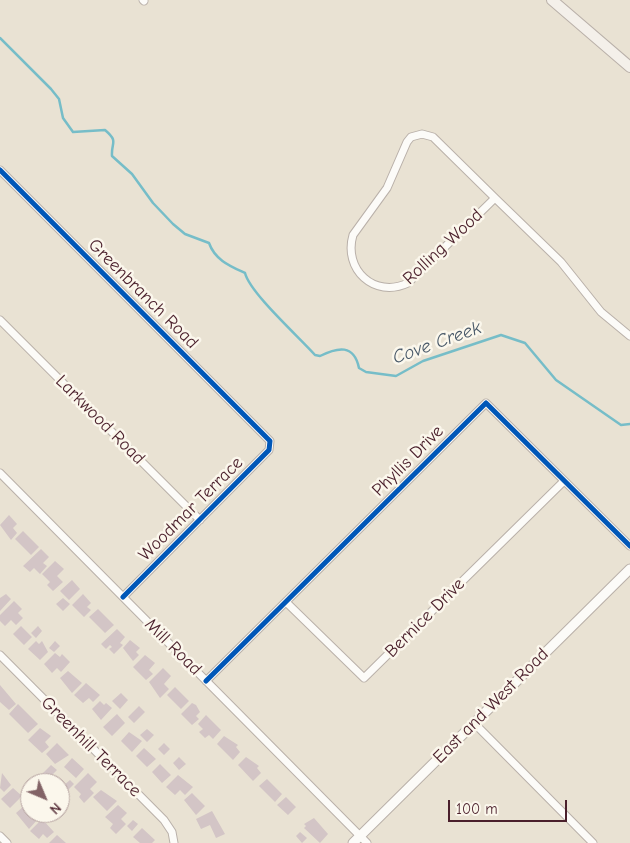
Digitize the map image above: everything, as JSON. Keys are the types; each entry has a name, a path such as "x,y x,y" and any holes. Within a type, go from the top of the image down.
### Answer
{"main road":[{"path":"552,0 630,67"}],"street":[{"name":"Rolling Wood","path":"495,198 408,283 393,288 377,286 369,282 357,271 350,251 353,235 388,188 404,146 411,137 422,134 433,137 561,262 601,312 630,336"},
{"name":"Greenbranch Road","path":"0,170 268,437"},
{"name":"Larkwood Road","path":"0,320 200,520"},
{"name":"Phyllis Drive","path":"206,681 486,403 630,546"},
{"name":"Woodmar Terrace","path":"123,597 269,450 270,441 268,437"},
{"name":"Mill Road","path":"0,473 366,843"},
{"name":"Bernice Drive","path":"286,602 364,678 564,481"},
{"name":"East and West Road","path":"353,843 630,570"},
{"name":"Greenhill Terrace","path":"0,655 164,820 172,832 174,843"},
{"path":"474,723 593,843"},
{"path":"0,836 7,843"}],"building":[{"path":"9,515 17,524 13,528 17,533 11,540 0,525"},
{"path":"23,531 39,547 31,555 15,539"},
{"path":"41,549 49,557 43,563 47,566 40,574 34,568 30,572 23,566"},
{"path":"55,561 64,569 57,576 63,582 53,591 47,585 50,582 42,574"},
{"path":"72,580 80,589 69,600 60,591"},
{"path":"6,594 11,599 0,611 0,598"},
{"path":"83,594 91,603 87,607 91,610 84,617 72,605"},
{"path":"63,598 70,604 63,611 56,604"},
{"path":"14,601 22,609 18,613 23,618 16,625 11,620 5,626 0,621 0,615"},
{"path":"98,609 114,625 105,633 89,617"},
{"path":"21,626 32,637 24,645 13,634"},
{"path":"38,626 42,631 36,638 31,633"},
{"path":"117,629 125,637 120,643 123,645 114,654 109,649 112,647 110,645 106,649 101,644"},
{"path":"130,640 140,648 136,652 139,655 133,661 123,648"},
{"path":"36,641 39,644 42,641 48,652 40,660 28,649"},
{"path":"55,641 60,646 54,652 49,648"},
{"path":"55,653 60,657 62,654 70,662 61,672 57,668 52,673 44,664"},
{"path":"145,655 155,663 149,670 153,674 146,680 133,667"},
{"path":"163,668 171,676 164,684 169,689 160,698 149,682"},
{"path":"68,671 82,683 72,693 60,678"},
{"path":"86,683 100,695 93,702 89,698 83,703 74,695"},
{"path":"0,685 16,704 9,710 0,702"},
{"path":"175,687 189,701 181,709 167,695"},
{"path":"121,693 128,700 120,709 112,701"},
{"path":"100,701 112,708 101,720 92,709"},
{"path":"192,703 196,705 200,712 196,716 199,719 192,725 181,714"},
{"path":"18,704 38,724 28,733 9,714"},
{"path":"139,706 145,712 134,723 128,717"},
{"path":"117,714 125,723 112,736 103,727"},
{"path":"206,715 221,730 213,739 209,735 205,738 199,732 203,729 198,724"},
{"path":"40,728 51,736 45,742 49,747 42,753 28,740"},
{"path":"147,729 154,735 147,742 140,735"},
{"path":"129,732 142,741 132,752 121,741"},
{"path":"224,736 238,745 236,747 240,752 233,760 217,744"},
{"path":"57,743 69,755 55,764 46,754"},
{"path":"164,743 170,749 164,755 158,749"},
{"path":"144,748 156,759 147,767 136,756"},
{"path":"179,757 186,764 179,770 173,763"},
{"path":"246,757 259,766 257,768 261,773 253,781 238,765"},
{"path":"72,758 84,769 76,778 64,767"},
{"path":"160,764 171,775 162,783 152,772"},
{"path":"51,765 57,770 54,773 43,773"},
{"path":"2,773 11,785 4,792 0,788"},
{"path":"88,773 97,782 90,789 94,793 84,803 79,797 81,794 74,787"},
{"path":"178,775 193,787 185,795 180,790 175,795 166,787"},
{"path":"267,779 282,794 275,802 259,786"},
{"path":"70,780 74,784 70,788"},
{"path":"13,788 20,794 20,798 10,808 1,799"},
{"path":"101,790 117,801 107,811 93,797"},
{"path":"192,793 205,806 196,815 184,800"},
{"path":"286,797 296,807 288,815 277,805"},
{"path":"118,805 127,813 121,819 126,824 116,834 110,828 113,824 105,817"},
{"path":"20,810 20,818 16,813"},
{"path":"212,811 225,834 216,838 210,825 201,829 196,819"},
{"path":"314,818 328,834 320,843 304,828 306,826 304,824"},
{"path":"133,820 138,824 132,831 127,826"},
{"path":"24,823 34,823 29,829"},
{"path":"38,823 46,823 54,832 47,838 43,834 39,839 30,831"},
{"path":"142,828 155,840 152,843 140,843 133,837"},
{"path":"300,832 307,838 302,843 296,836"},
{"path":"57,835 66,843 49,843"}],"waterway":[{"name":"Cove Creek","path":"0,38 59,99 63,118 73,132 105,130 113,140 112,156 132,174 153,203 185,234 209,243 219,258 245,273 249,282 265,303 315,355 320,356 339,350 349,351 357,360 359,368 366,372 396,376 423,361 501,335 525,343 556,380 621,425 630,424"}],"cycle path":[{"path":"0,170 270,441 269,450 123,597"},
{"path":"206,681 486,403 630,546"}]}
